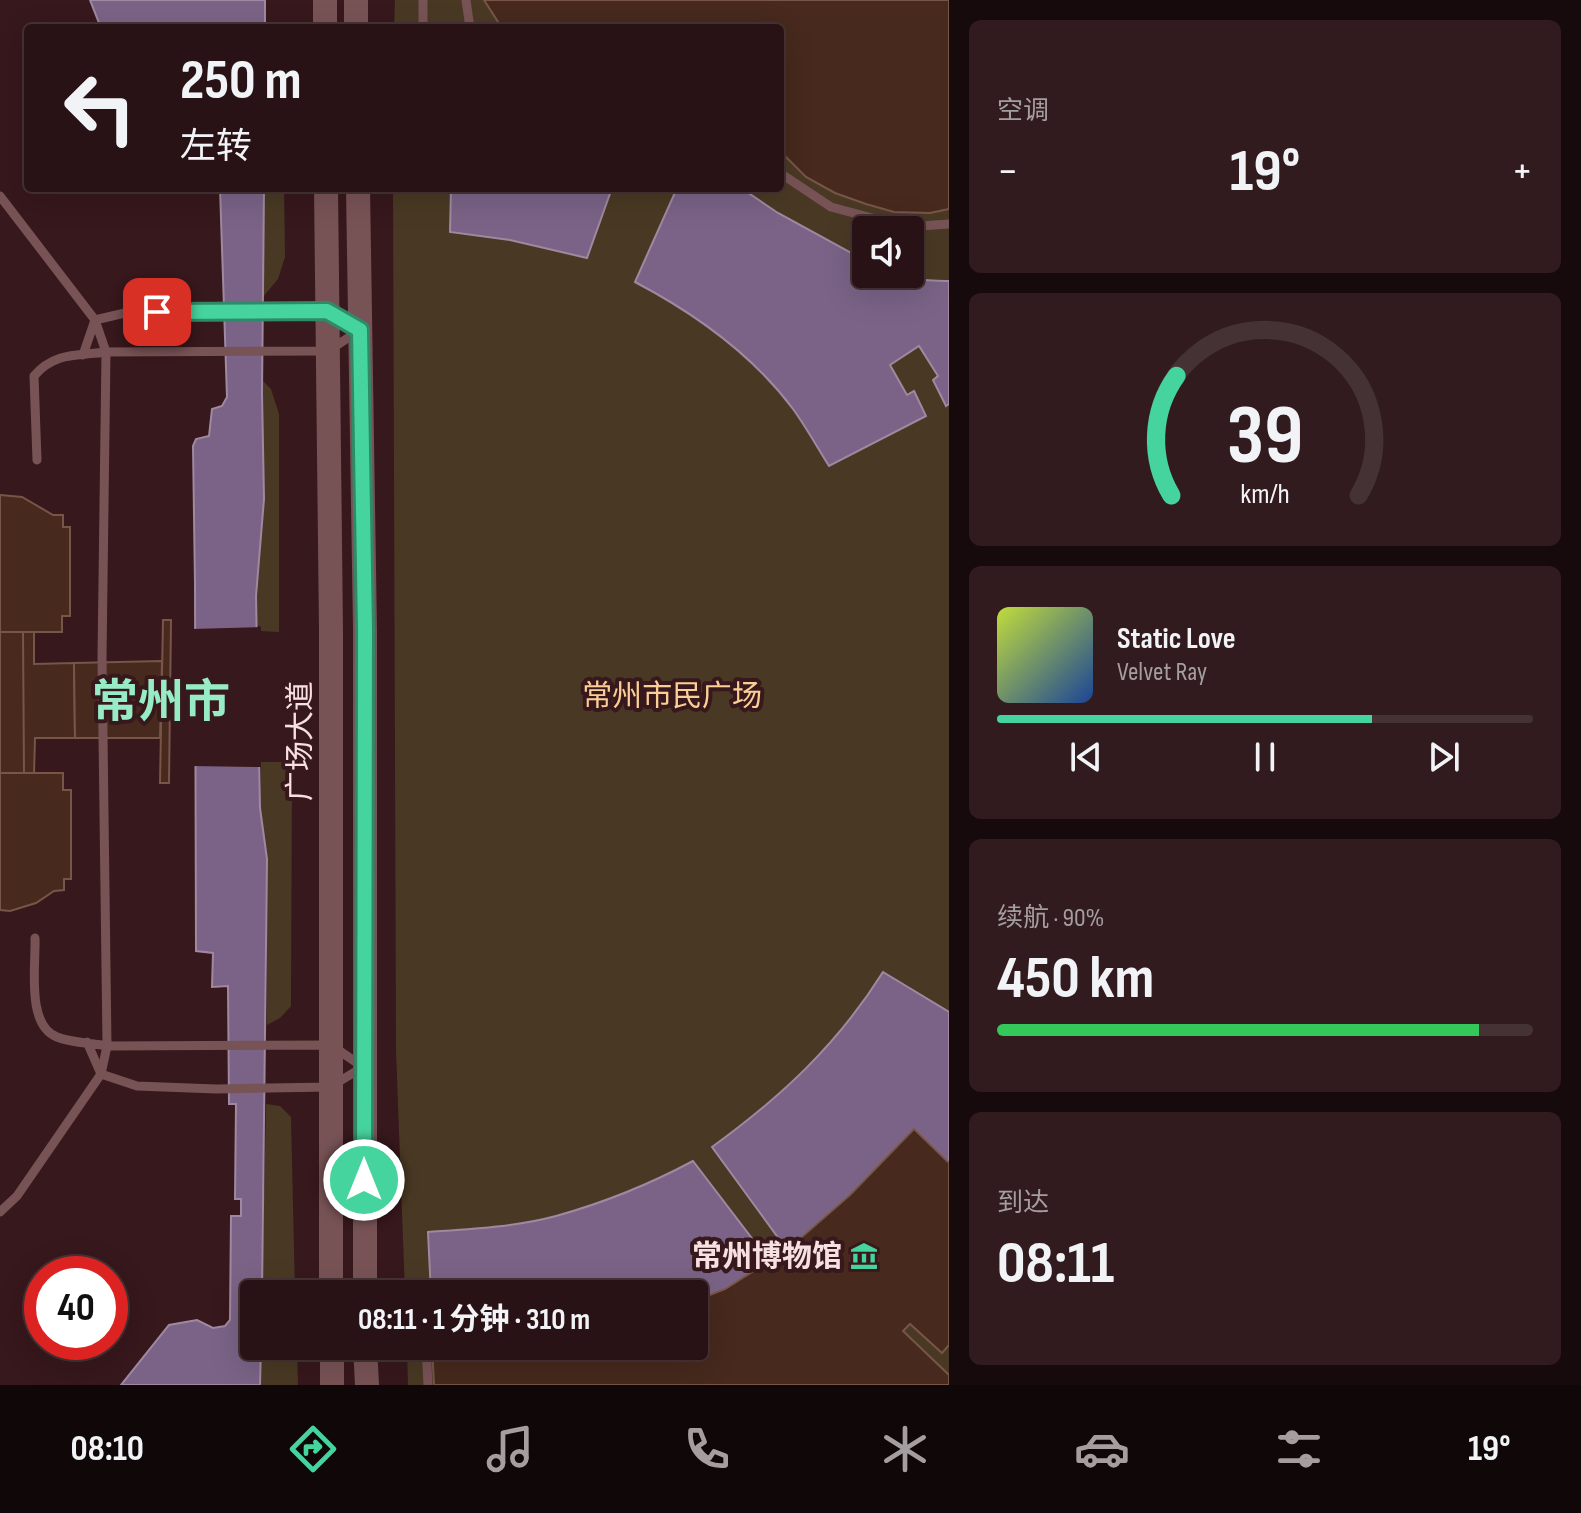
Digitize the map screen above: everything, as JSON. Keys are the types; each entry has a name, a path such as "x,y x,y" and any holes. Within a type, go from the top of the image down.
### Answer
{"street":[{"path":"325,0 325,24"},
{"path":"356,0 356,24"},
{"name":"广场大道","path":"326,192 332,646 331,1280"},
{"path":"358,192 365,630 365,1280"},
{"path":"332,1360 332,1385"},
{"path":"366,1360 367,1385"}],"lane":[{"path":"423,0 423,24"},
{"path":"466,0 469,24"},
{"path":"784,176 831,207 906,227 949,224"},
{"path":"0,196 95,320 106,352 102,658 107,1046 101,1074 17,1196 0,1212"},
{"path":"37,460 34,376 45,362 62,356 106,352 328,351 360,330 327,311 129,312 95,320"},
{"path":"83,355 95,320"},
{"path":"35,938 36,1013 45,1030 59,1038 87,1042 107,1046 331,1045 363,1067 330,1087 216,1089 137,1086 101,1074 87,1042"},
{"path":"427,1360 428,1385"}],"green space":[{"name":"常州市民广场","path":"395,0 949,0 949,1385 408,1385 407,1360 708,1360 708,1280 404,1280 396,1050 393,192 784,192 784,24 394,24"},
{"path":"264,192 284,192 285,257 278,279 263,297"},
{"path":"262,380 271,389 279,414 279,632 261,631 257,625 256,596 264,499"},
{"path":"261,762 292,762 291,1006 280,1018 267,1025 267,859 260,808"},
{"path":"266,1104 280,1106 291,1117 295,1280 262,1280"},
{"path":"261,1360 297,1360 298,1385 260,1385"}],"shaded area":[{"path":"90,0 265,0 265,24 99,24"},
{"path":"220,192 264,192 264,499 256,596 260,808 267,859 262,1280 240,1280 240,1360 261,1360 260,1385 121,1385 169,1325 197,1320 213,1328 225,1326 230,1320 231,1216 241,1216 241,1199 235,1199 236,1104 229,1104 228,986 212,987 213,953 196,951 193,446 196,439 209,436 212,409 222,406 227,397"},
{"path":"451,192 611,192 587,258 510,240 450,232"},
{"path":"675,192 747,192 778,213 852,253 852,288 924,288 924,280 949,281 949,404 946,406 933,380 938,376 919,346 890,365 907,395 914,391 926,416 829,466 777,389 721,336 635,282"},
{"path":"883,972 949,1012 949,1163 914,1129 850,1195 787,1250 712,1147 761,1109 806,1068 847,1023"},
{"path":"693,1161 770,1262 708,1296 708,1280 430,1280 428,1232 540,1220 591,1205"}],"pier":[{"path":"261,627 261,767 192,766 192,629"}],"building":[{"path":"484,0 949,0 949,209 930,213 894,212 866,204 835,193 806,177 784,155 784,24 499,24"},
{"path":"0,495 22,497 53,515 63,515 63,527 70,527 70,616 62,616 62,632 0,632"},
{"path":"163,620 171,620 169,783 160,783"},
{"path":"0,632 34,632 34,664 74,663 75,738 35,738 34,773 0,773"},
{"path":"0,632 23,632 24,773 0,773"},
{"path":"162,661 160,738 75,738 74,663"},
{"path":"0,773 63,773 63,790 71,790 71,879 64,879 64,890 54,891 36,903 10,911 0,910"},
{"name":"常州博物馆","path":"914,1129 949,1163 949,1345 942,1353 910,1324 903,1331 949,1375 949,1385 434,1385 433,1360 708,1360 708,1296 725,1289 787,1250 850,1195"}],"place":[{"name":"常州博物馆","path":"864,1256"}],"district":[{"name":"常州市","path":"161,701"}],"route":[{"path":"157,312 327,311 360,330 365,630 364,1180"}]}
